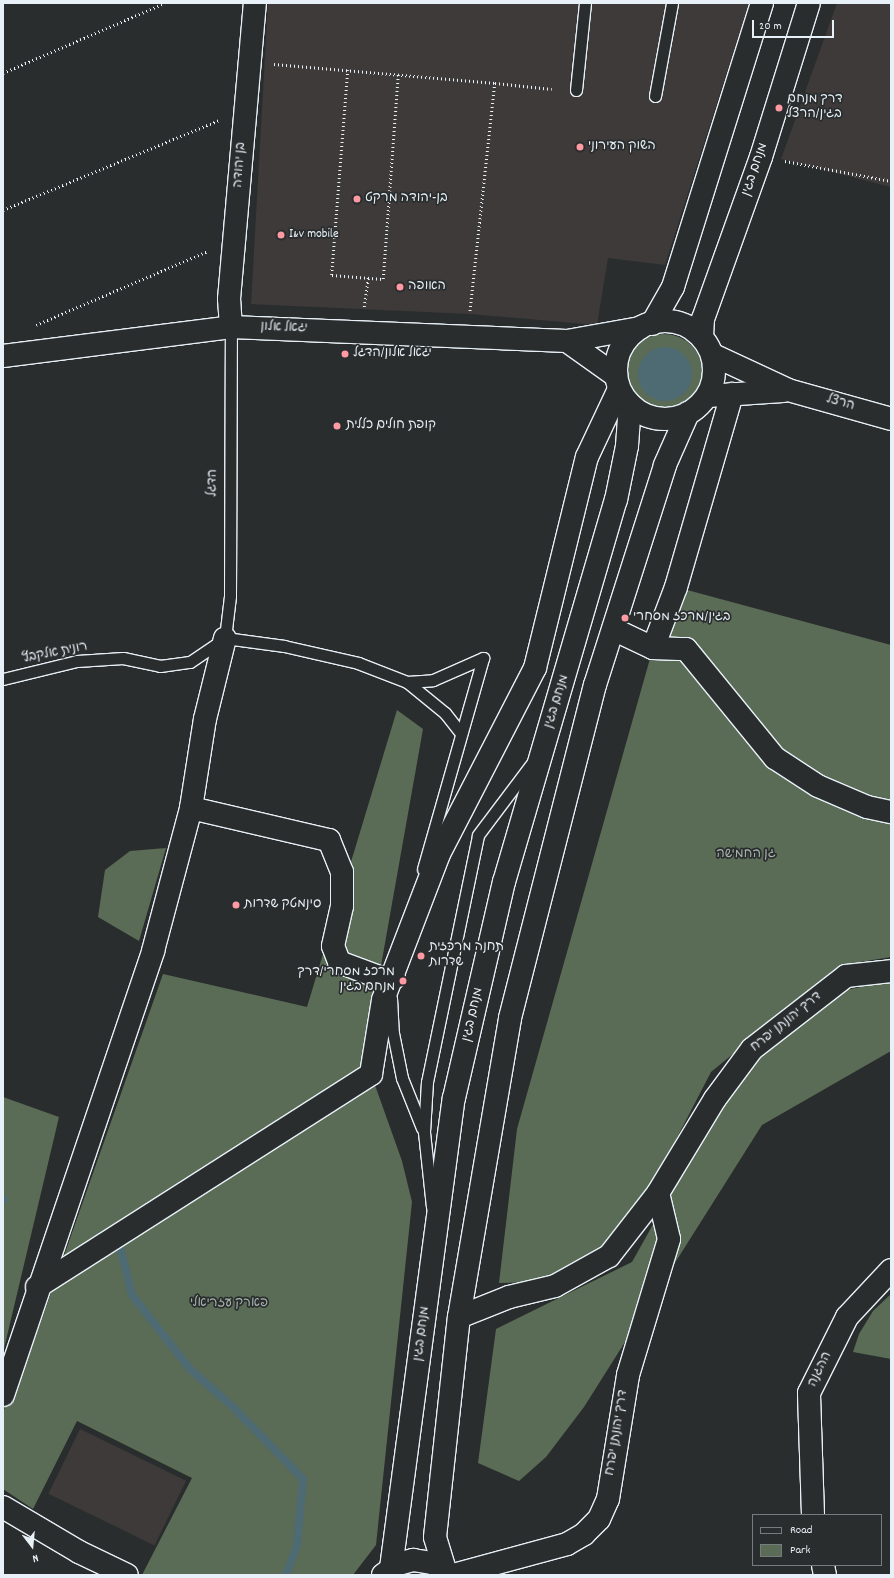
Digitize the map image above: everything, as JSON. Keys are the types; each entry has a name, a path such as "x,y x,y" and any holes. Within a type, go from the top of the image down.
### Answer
{"street":[{"name":"בן יהודה","path":"231,327 229,299 236,238 245,108 251,62 255,3"},
{"path":"37,1287 371,1074 383,1000 394,978 439,854 535,668 587,457 622,389 622,346 646,326 673,287 762,3"},
{"name":"מנחם בגין","path":"708,346 703,319 761,157 809,3"},
{"path":"450,1573 435,1537 460,1317 510,1018 595,685 615,630 665,465 688,413 708,396 714,376 708,346 677,322 646,326"},
{"name":"יגאל אלון","path":"3,356 231,327 567,341 646,326"},
{"path":"567,341 622,389 643,414 658,418 688,413"},
{"name":"הרצל","path":"708,346 788,390 891,419"},
{"name":"מנחם בגין","path":"387,1571 454,1098 504,882 616,500 627,446 622,389"},
{"name":"הרצל","path":"708,396 788,390"},
{"path":"653,648 676,587 732,394"},
{"path":"615,630 653,648 686,649 776,758 818,786 867,807 891,812"},
{"path":"3,1395 37,1287 153,951 191,808 205,719 224,638"},
{"path":"191,808 329,840 342,872 342,906 333,946 339,962 379,977 394,978"},
{"name":"דרך יהונתן יפרח","path":"460,1317 509,1297 555,1286 609,1256 658,1193 715,1099 752,1049 846,976 891,971"},
{"name":"דרך יהונתן יפרח","path":"450,1573 512,1568 567,1544 584,1534 599,1519 608,1499 628,1375 669,1238 658,1193"},
{"name":"ההגנה","path":"813,1514 809,1393 846,1317 891,1270"},
{"path":"3,1507 79,1552 126,1575"},
{"path":"387,1571 420,1560 450,1573"}],"lane":[{"path":"576,90 585,3"},
{"path":"656,96 672,3"},
{"name":"הדגל","path":"224,638 230,596 231,327"},
{"path":"224,638 284,646 358,663 407,682 445,713 460,732"},
{"name":"רונית אלקבץ","path":"3,679 77,661 123,658 160,666 190,662 224,638"},
{"path":"407,682 433,680 483,658 460,732 394,978 393,1033 402,1078 424,1132"},
{"path":"435,1231 424,1132 427,1082 478,835 543,749"}],"path":[{"path":"3,73 165,3"},
{"path":"251,62 398,73 552,89"},
{"path":"348,70 332,275 368,278 382,278 398,73"},
{"path":"440,336 470,314 495,83"},
{"path":"3,210 245,108"},
{"path":"761,157 891,181"},
{"path":"32,327 236,238"},
{"path":"366,295 368,278"}],"shaded area":[{"path":"268,3 749,3 665,265 608,258 597,325 470,314 251,304"},
{"path":"837,3 891,3 891,187 781,159"},
{"path":"80,1429 186,1481 154,1545 48,1494"}],"green space":[{"path":"664,334 679,337 691,346 700,358 703,373 700,388 691,400 679,409 664,412 649,409 637,400 628,388 625,373 628,358 637,346 649,337"},
{"name":"גן החמישה","path":"676,587 891,645 891,957 841,965 711,1072 642,1205 606,1244 546,1282 499,1283 517,1129 653,648"},
{"name":"פארק עזריאלי","path":"397,710 423,729 379,977 371,1074 402,1161 412,1202 376,1545 353,1575 142,1575 192,1478 77,1421 33,1509 3,1489 3,1412 27,1361 163,974 307,1007"},
{"path":"166,848 139,941 98,917 105,870 130,851"},
{"path":"891,981 891,1051 762,1125 584,1407 546,1457 519,1481 478,1463 496,1329 632,1262 722,1101 768,1046 846,990"},
{"path":"3,1097 59,1117 3,1353"},
{"path":"891,1294 891,1359 853,1352 859,1334 873,1311"}],"water":[{"path":"660,347 670,347 680,351 688,359 692,369 692,379 688,389 680,397 670,401 660,401 650,397 642,389 638,379 638,369 642,359 650,351"}],"waterway":[{"path":"118,1238 132,1295 190,1369 233,1407 303,1479 297,1546 286,1575"}],"place":[{"name":"דרך מנחם בגין/הרצל","path":"779,108"},
{"name":"השוק העירוני","path":"580,147"},
{"name":"בן-יהודה מרקט","path":"357,199"},
{"name":"I&v mobile","path":"281,235"},
{"name":"האופה","path":"400,287"},
{"name":"יגאל אלון/הדגל","path":"345,354"},
{"name":"קופת חולים כללית","path":"337,426"},
{"name":"בגין/מרכז מסחרי","path":"625,618"},
{"name":"סינמטק שדרות","path":"236,905"},
{"name":"תחנה מרכזית שדרות","path":"421,956"},
{"name":"מרכז מסחרי/דרך מנחם בגין","path":"403,981"}]}
